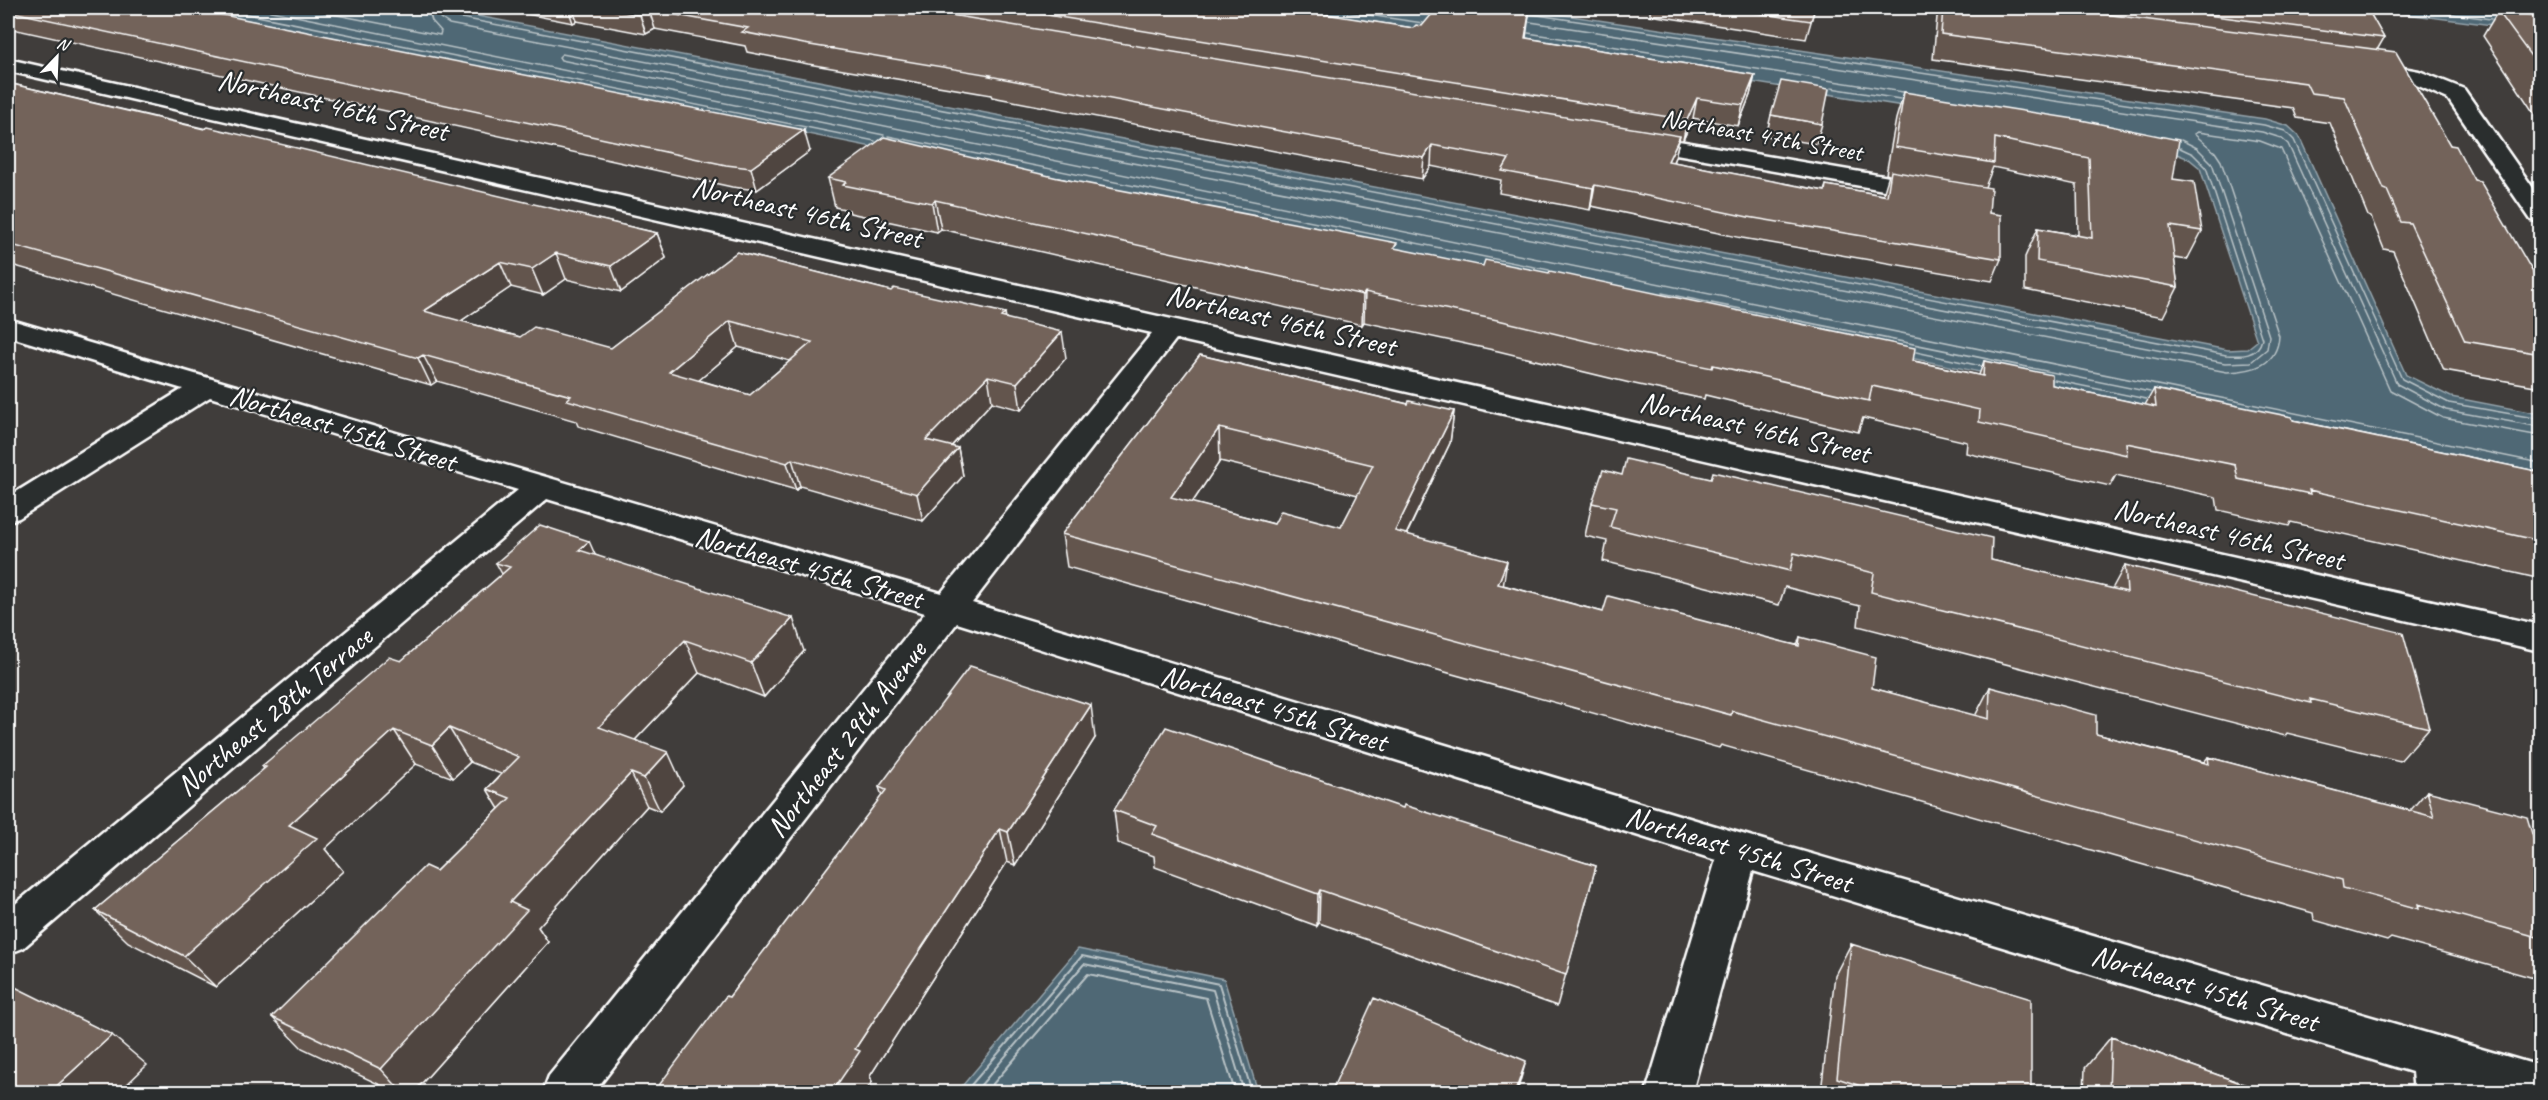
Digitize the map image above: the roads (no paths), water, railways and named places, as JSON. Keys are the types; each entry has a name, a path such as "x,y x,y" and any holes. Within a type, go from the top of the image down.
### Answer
{"street":[{"path":"2344,64 2415,75 2436,82 2456,94 2541,215"},
{"name":"Northeast 46th Street","path":"12,75 46,74 2541,638"},
{"name":"Northeast 47th Street","path":"1614,137 1954,195"},
{"name":"Northeast 45th Street","path":"8,327 949,608 1739,850 2435,1074 2541,1089"},
{"name":"Northeast 29th Avenue","path":"566,1092 1170,328"},
{"path":"8,511 206,387"},
{"name":"Northeast 28th Terrace","path":"8,935 540,487"},
{"path":"1669,1092 1739,850"}],"water":[{"path":"188,8 436,8 2228,350 2247,349 2257,341 2200,168 2189,159 2157,146 1282,8 1517,8 2265,119 2288,126 2299,136 2406,375 2451,397 2540,414 2540,486"},
{"path":"2358,8 2540,8 2540,31"},
{"path":"1078,949 1224,979 1258,1092 957,1092"}]}
